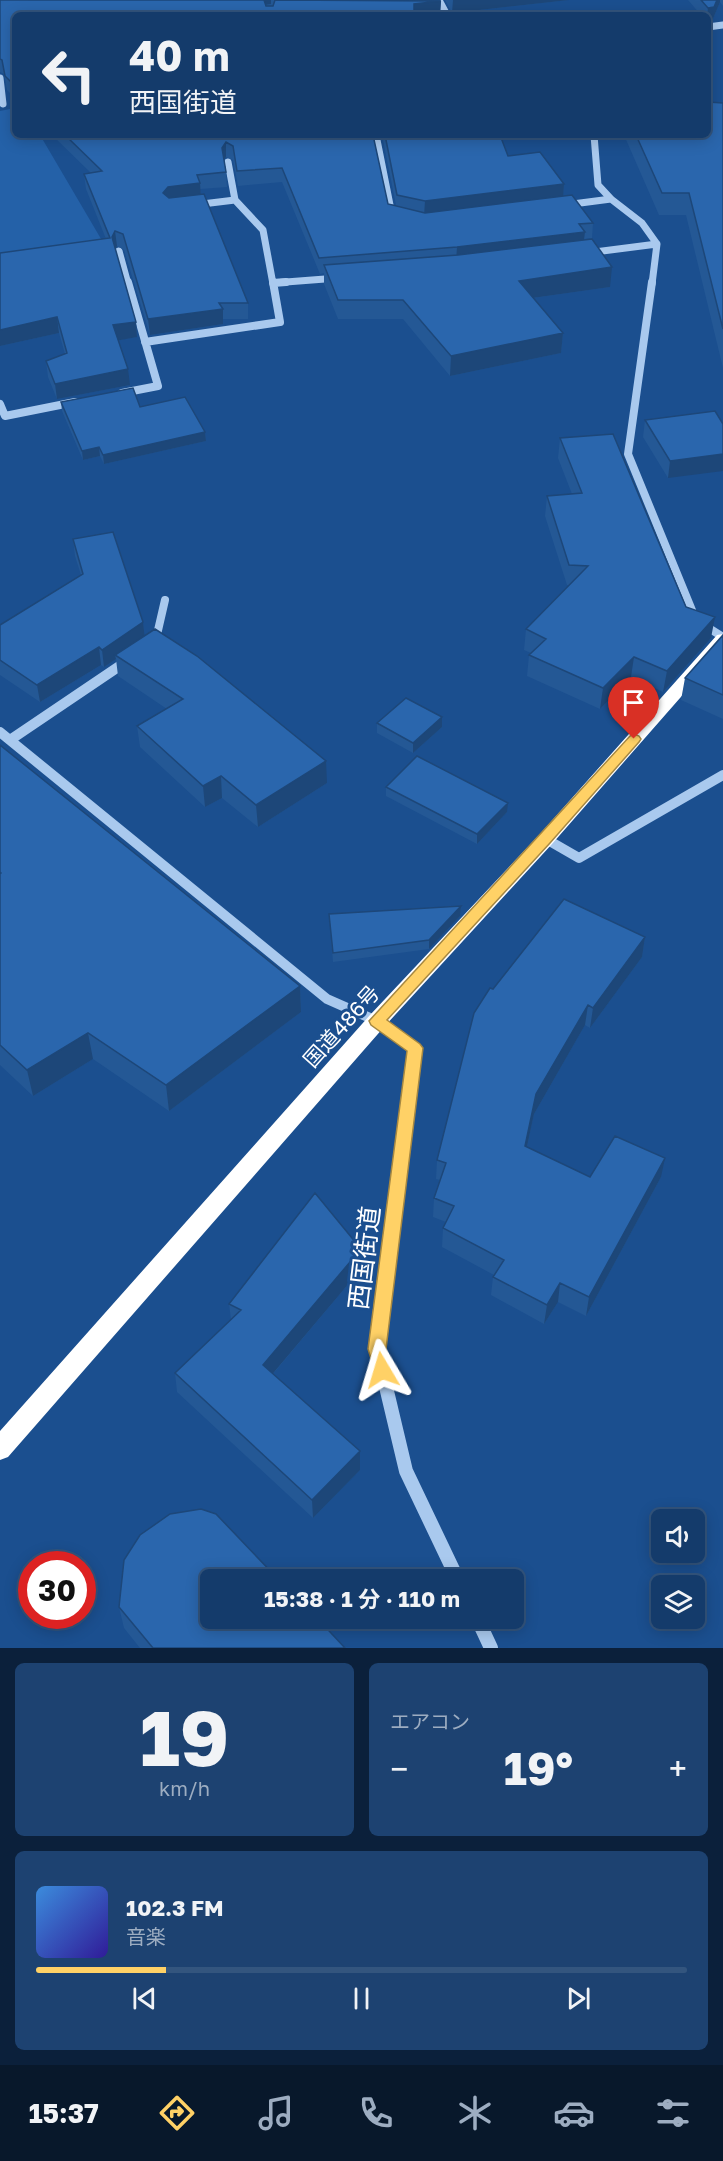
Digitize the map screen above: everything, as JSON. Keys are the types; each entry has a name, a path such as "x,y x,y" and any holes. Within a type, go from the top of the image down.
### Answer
{"highway":[{"name":"国道486号","path":"0,1449 377,1021 546,839 723,638"}],"street":[{"path":"0,78 4,104"},
{"path":"377,138 392,215 403,217"},
{"path":"594,138 598,185 611,199 642,223 657,244 628,454 696,620 723,638"},
{"path":"145,342 280,322 263,230 235,200 228,162"},
{"path":"553,206 611,199"},
{"path":"181,206 235,200"},
{"path":"575,254 657,244"},
{"path":"111,396 158,387 119,251"},
{"path":"273,283 348,277"},
{"path":"0,404 5,416 88,400"},
{"path":"145,648 155,642 165,600"},
{"path":"10,740 135,655"},
{"path":"0,732 327,999 377,1021"},
{"path":"546,839 579,858 723,776"},
{"name":"西国街道","path":"377,1021 415,1048 377,1349 406,1471 453,1569"},
{"path":"482,1629 491,1648"}],"shaded area":[{"path":"12,109 12,138 42,138 104,244 0,260 0,111"}],"building":[{"path":"0,0 264,0 266,6 273,6 275,0 441,1 414,4 414,12 12,12 12,83 5,76 0,59"},
{"path":"701,0 717,0 714,7 708,8"},
{"path":"711,102 723,103 723,329 689,193 662,193 637,138 711,138"},
{"path":"68,138 374,138 388,204 425,213 572,195 593,223 579,224 585,232 457,247 319,258 282,168 237,171 233,146 226,142 222,148 226,172 197,175 200,183 168,187 163,193 169,198 204,194 248,303 219,303 223,309 148,319 123,234 115,231 112,237 136,322 113,325 128,369 55,384 46,361 67,353 57,317 0,330 0,253 110,238 84,174 102,171"},
{"path":"386,138 501,138 508,156 540,152 564,184 425,201 397,195"},
{"path":"592,239 612,267 519,281 563,333 451,356 403,300 338,300 324,265 458,255"},
{"path":"133,388 140,407 185,397 205,432 103,455 99,447 82,451 61,402"},
{"path":"715,411 723,424 723,454 670,461 645,420"},
{"path":"613,434 686,607 715,617 667,671 634,657 603,688 529,655 546,639 526,629 588,566 569,565 547,496 582,493 560,438"},
{"path":"113,532 143,622 102,650 99,647 37,685 0,660 0,625 83,574 73,539"},
{"path":"155,629 197,656 326,761 256,805 221,776 203,786 137,726 183,699 115,655"},
{"path":"723,635 723,695 685,678"},
{"path":"406,698 442,717 413,743 377,723"},
{"path":"0,745 300,986 166,1085 88,1033 27,1070 0,1045"},
{"path":"417,756 508,803 477,834 386,787"},
{"path":"564,899 645,937 593,1008 588,1005 536,1094 525,1146 590,1177 615,1136 665,1158 589,1297 560,1283 547,1305 493,1277 504,1260 443,1228 454,1206 434,1198 446,1163 437,1160 474,1013 490,988 493,989"},
{"path":"461,906 429,940 333,953 329,914"},
{"path":"315,1193 361,1249 263,1365 360,1451 312,1500 175,1373 241,1310 229,1304"},
{"path":"201,1509 216,1514 268,1569 200,1569 200,1629 327,1629 345,1648 153,1648 119,1607 124,1560 140,1535 170,1514"}],"route":[{"path":"382,1370 377,1349 415,1048 377,1021 546,839 634,739"}]}
